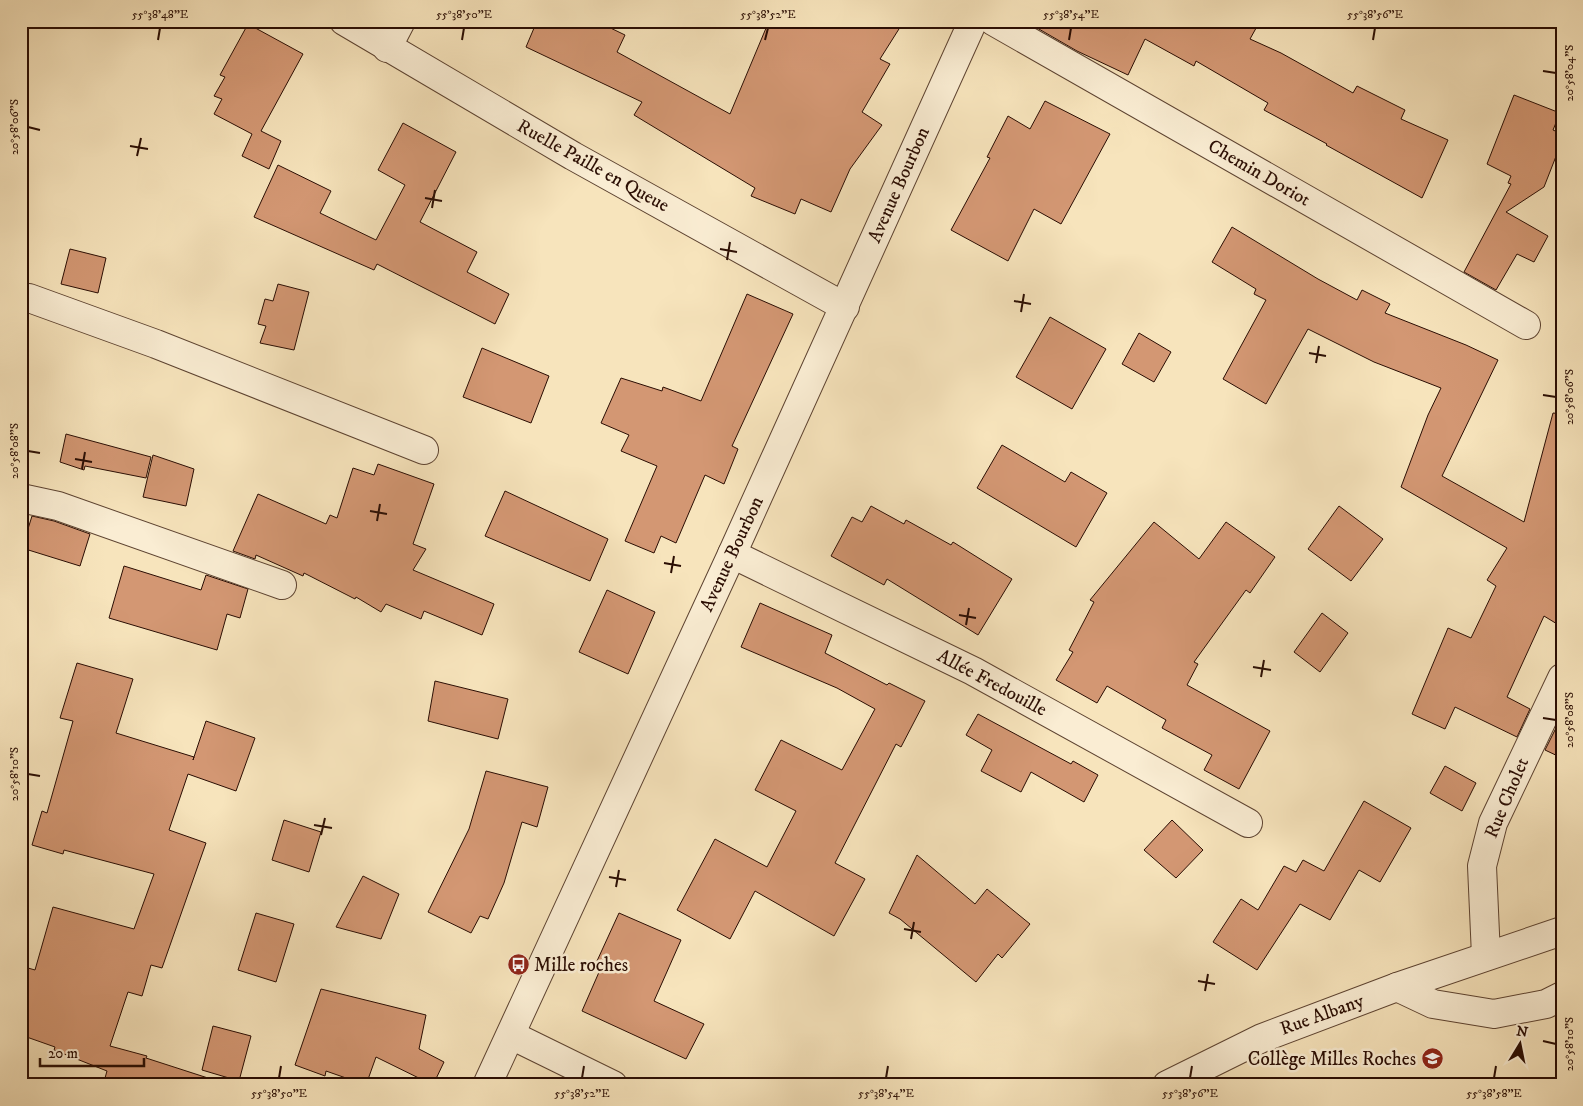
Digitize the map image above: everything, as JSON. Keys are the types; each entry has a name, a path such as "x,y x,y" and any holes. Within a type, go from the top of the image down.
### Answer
{"street":[{"name":"Ruelle Paille en Queue","path":"344,21 573,156 845,307"},
{"path":"387,48 401,21"},
{"name":"Avenue Bourbon","path":"487,1085 845,307 973,21"},
{"name":"Chemin Doriot","path":"993,21 1526,325"},
{"path":"21,299 29,298 156,344 424,450"},
{"path":"21,498 58,506 282,586"},
{"name":"Allée Fredouille","path":"732,554 973,671 1248,823"},
{"name":"Rue Cholet","path":"1486,956 1482,866 1493,823 1562,678"},
{"name":"Rue Albany","path":"1167,1085 1262,1038 1562,930"},
{"path":"1397,988 1433,1004 1494,1014 1546,1004 1562,996"},
{"path":"511,1035 613,1085"}],"building":[{"path":"537,21 596,21 625,35 617,52 730,114 769,21 904,21 880,59 890,64 862,112 882,125 850,169 831,212 801,199 795,214 751,196 755,188 634,115 642,102 526,47"},
{"path":"1025,21 1260,21 1250,39 1281,53 1353,93 1357,86 1405,110 1401,119 1448,140 1422,198 1264,110 1268,103 1196,61 1194,66 1145,39 1128,75 1077,51"},
{"path":"248,24 303,54 261,131 281,141 269,169 242,156 252,134 214,114 222,99 214,96 225,77 220,75"},
{"path":"1514,95 1560,113 1553,130 1562,134 1562,141 1544,187 1506,212 1548,236 1534,262 1517,254 1496,290 1464,272 1511,184 1508,183 1511,176 1487,164"},
{"path":"1045,101 1110,134 1061,224 1034,209 1008,261 951,230 990,158 987,157 1008,116 1030,129"},
{"path":"403,123 456,152 420,222 477,252 467,272 509,294 495,324 377,264 374,270 254,217 278,165 331,191 320,213 376,240 405,185 378,170"},
{"path":"1232,227 1318,279 1357,300 1362,290 1390,304 1385,313 1466,345 1498,360 1442,476 1524,522 1553,413 1562,414 1562,627 1544,616 1507,697 1530,709 1517,737 1455,707 1445,729 1412,714 1448,628 1471,638 1496,586 1487,580 1507,548 1401,487 1428,415 1441,388 1374,362 1308,329 1266,404 1223,379 1266,300 1254,294 1256,289 1212,262"},
{"path":"70,249 106,258 98,293 61,284"},
{"path":"278,284 309,292 294,350 260,343 266,326 258,324 265,299 273,301"},
{"path":"747,294 793,314 732,446 738,449 724,484 705,475 676,543 661,536 654,553 625,541 657,466 621,451 629,435 601,423 621,378 662,391 663,387 701,401"},
{"path":"1050,317 1106,349 1072,409 1016,377"},
{"path":"1139,333 1171,352 1154,382 1122,364"},
{"path":"482,348 549,376 531,423 463,397"},
{"path":"66,434 151,457 146,478 85,466 84,470 60,462"},
{"path":"1002,445 1065,482 1071,472 1107,493 1076,547 977,488"},
{"path":"153,455 194,469 186,506 143,497"},
{"path":"378,464 434,484 413,544 426,549 413,570 494,604 482,635 424,611 421,619 386,604 381,612 356,597 355,599 304,573 303,576 256,555 255,559 233,551 258,494 326,524 330,515 337,518 353,468 374,475"},
{"path":"505,491 608,539 590,581 485,536"},
{"path":"871,506 904,524 906,520 951,545 953,542 1012,579 978,635 887,579 884,585 831,556 852,517 862,522"},
{"path":"1339,506 1383,539 1351,581 1308,549"},
{"path":"32,516 54,521 90,534 80,566 22,548"},
{"path":"1154,522 1199,559 1226,522 1275,557 1250,593 1246,590 1194,662 1198,664 1187,685 1270,731 1239,789 1204,770 1212,755 1162,728 1166,720 1107,686 1097,703 1056,680 1073,652 1069,650 1094,602 1090,600"},
{"path":"124,566 201,590 206,575 248,589 240,618 227,614 217,650 109,618"},
{"path":"607,590 655,612 628,674 579,652"},
{"path":"760,603 832,635 825,653 887,685 889,683 925,701 901,747 896,744 835,863 865,879 834,936 755,891 730,939 677,910 715,839 767,867 796,811 755,790 781,740 842,770 875,709 837,688 741,647"},
{"path":"1322,613 1348,633 1320,672 1294,652"},
{"path":"77,663 133,679 116,733 194,757 206,721 255,738 236,791 188,774 169,830 206,843 162,968 151,965 142,996 128,992 110,1046 147,1056 146,1058 211,1079 210,1085 103,1085 107,1071 54,1050 55,1047 21,1035 21,966 35,970 53,907 134,929 154,874 64,850 63,854 32,845 42,811 47,813 73,721 60,718"},
{"path":"435,681 508,699 498,739 428,721"},
{"path":"978,714 1071,764 1073,761 1098,775 1084,802 1031,772 1021,792 981,771 992,750 966,735"},
{"path":"1558,724 1562,726 1562,758 1545,750"},
{"path":"1445,766 1476,783 1462,811 1430,793"},
{"path":"486,771 548,787 537,827 522,822 504,883 488,919 480,916 471,933 428,912 469,829"},
{"path":"1364,801 1411,828 1380,882 1359,870 1330,920 1300,904 1257,970 1213,942 1241,899 1258,910 1284,866 1296,872 1303,860 1324,871"},
{"path":"284,820 321,832 309,872 272,860"},
{"path":"1172,820 1203,850 1176,878 1144,850"},
{"path":"917,855 975,904 987,889 1030,924 1002,958 998,954 976,982 900,919 889,913"},
{"path":"363,876 399,894 381,939 336,927"},
{"path":"256,913 294,924 276,982 238,970"},
{"path":"619,913 681,940 654,1001 704,1024 686,1059 582,1011 603,963 597,961"},
{"path":"321,989 426,1015 419,1049 444,1062 433,1085 376,1057 366,1085 326,1071 325,1076 295,1065"},
{"path":"213,1026 251,1036 239,1081 202,1070"}],"place":[{"name":"Mille roches","path":"518,965"},
{"name":"Collège Milles Roches","path":"1432,1059"}]}
